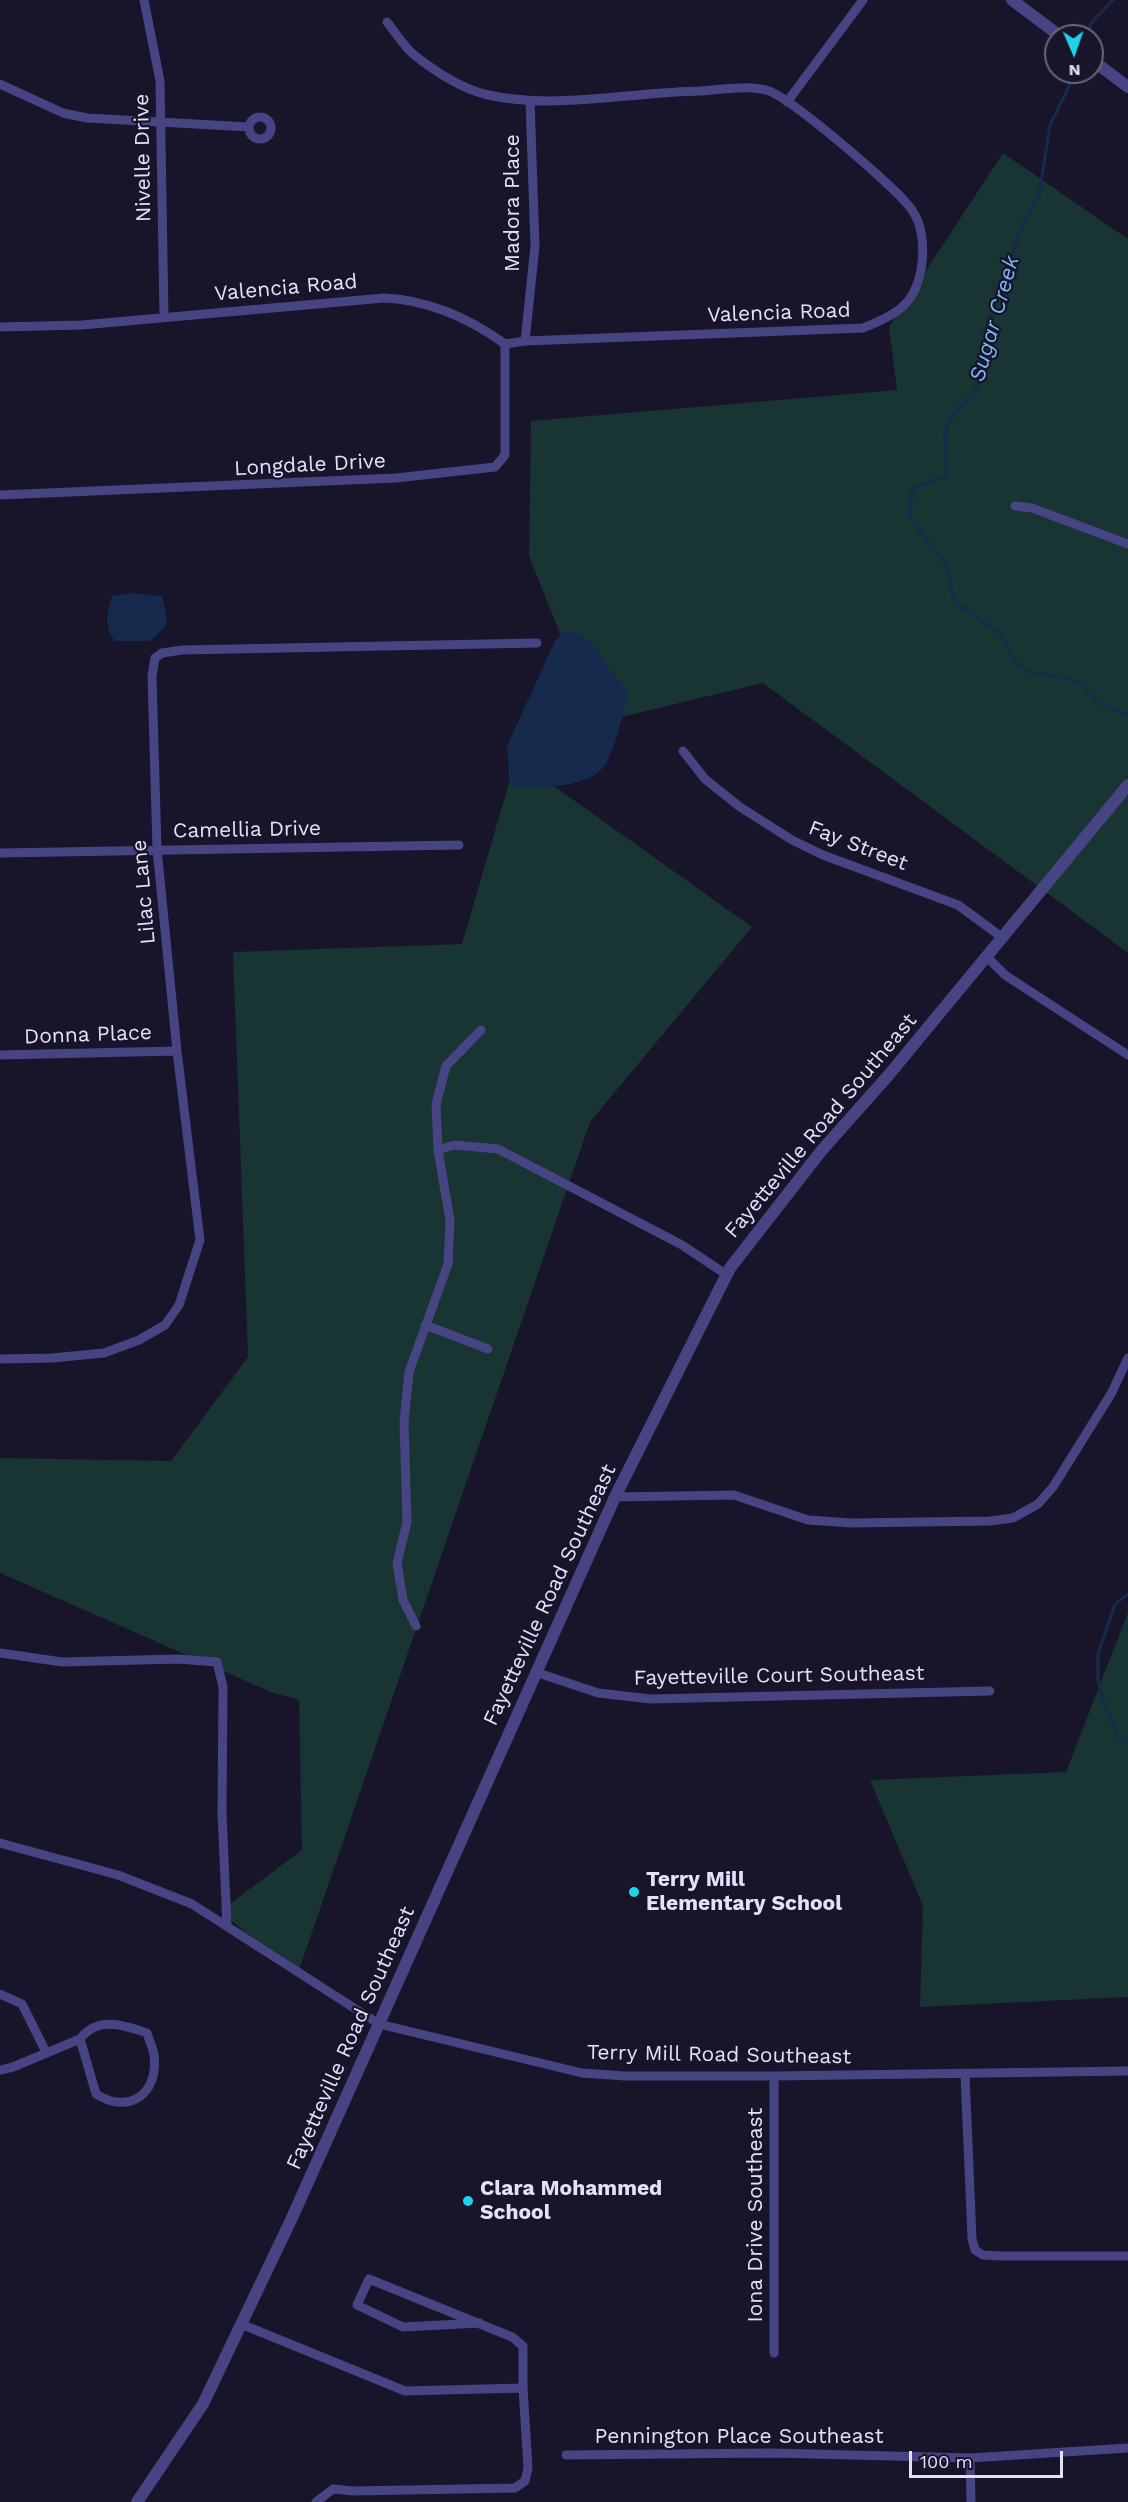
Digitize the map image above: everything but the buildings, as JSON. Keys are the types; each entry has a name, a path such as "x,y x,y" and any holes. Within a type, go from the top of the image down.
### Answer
{"street":[{"name":"Nivelle Drive","path":"144,0 160,81 164,317"},
{"path":"787,102 863,0"},
{"path":"1012,0 1044,24"},
{"name":"Valencia Road","path":"0,327 82,325 384,297 409,299 431,305 477,326 505,344 525,340 863,327 888,318 908,304 916,290 923,256 919,225 913,210 891,187 787,102 769,91 753,89 530,101 486,95 452,80 411,52 387,22"},
{"path":"1104,69 1128,87"},
{"path":"1,86 63,113 87,118 249,127"},
{"name":"Madora Place","path":"525,340 535,246 530,101"},
{"name":"Longdale Drive","path":"0,495 374,480 495,466 505,455 505,344"},
{"path":"1015,506 1032,508 1128,544"},
{"name":"Lilac Lane","path":"0,1359 52,1358 104,1353 140,1340 165,1325 178,1305 201,1240 177,1051 157,849 152,676 155,658 162,653 182,650 537,643"},
{"name":"Fay Street","path":"683,751 705,779 740,807 792,840 823,855 958,905 1003,938"},
{"name":"Fayetteville Road Southeast","path":"137,2502 203,2404 379,2024 615,1497 727,1275 760,1228 822,1150 887,1077 1128,785"},
{"name":"Camellia Drive","path":"0,853 459,845"},
{"path":"987,957 1005,975 1128,1055"},
{"path":"416,1626 403,1600 397,1563 407,1522 404,1422 409,1372 448,1264 450,1220 438,1150 436,1104 446,1066 481,1030"},
{"name":"Donna Place","path":"0,1056 177,1051"},
{"path":"438,1150 454,1144 498,1149 682,1245 727,1275"},
{"path":"425,1325 488,1349"},
{"path":"615,1497 734,1495 808,1520 852,1523 990,1521 1013,1518 1038,1504 1053,1487 1111,1394 1128,1358"},
{"path":"0,1653 62,1662 178,1659 217,1662 223,1687 222,1814 227,1926"},
{"name":"Fayetteville Court Southeast","path":"535,1672 598,1693 651,1699 990,1691"},
{"name":"Terry Mill Road Southeast","path":"0,1844 118,1875 192,1904 379,2024 582,2073 625,2076 774,2076 1128,2071"},
{"path":"0,1994 22,2004 46,2052"},
{"path":"0,2070 13,2067 80,2039 86,2030 107,2022 147,2033 154,2055 154,2073 144,2095 129,2104 106,2100 96,2094 80,2039"},
{"path":"965,2074 972,2239 975,2250 983,2255 1002,2256 1128,2256"},
{"name":"Iona Drive Southeast","path":"774,2076 774,2353"},
{"path":"318,2499 333,2489 352,2491 515,2488 525,2481 528,2468 523,2346 512,2337 369,2278 357,2305 403,2327 480,2324"},
{"path":"241,2324 405,2391 523,2388"},
{"name":"Pennington Place Southeast","path":"566,2455 772,2453 970,2458 1128,2448"},
{"path":"970,2458 971,2502"}],"green space":[{"path":"1003,153 1128,239 1128,953 763,683 596,723 529,556 531,421 897,390 889,327"},
{"path":"516,759 752,927 590,1122 297,1976 220,1911 302,1850 299,1700 271,1692 0,1573 0,1458 171,1461 248,1357 233,952 462,944"},
{"path":"1128,1612 1128,1997 920,2007 923,1906 870,1780 1066,1772"}],"water":[{"path":"130,593 162,596 167,619 165,627 150,641 115,641 109,631 108,613 112,596"},
{"path":"572,631 595,647 629,694 616,740 605,765 598,773 588,778 565,785 518,789 509,780 507,746 555,641 563,633"}],"waterway":[{"name":"Sugar Creek","path":"1091,24 1113,0"},
{"name":"Sugar Creek","path":"1070,84 1050,125 1039,196 1022,226 996,300 976,390 954,413 945,432 947,475 913,488 909,517 946,564 954,601 1000,634 1017,664 1032,674 1047,674 1076,681 1101,704 1128,715"},
{"name":"Sugar Creek","path":"1128,1594 1115,1604 1098,1654 1098,1680 1105,1707 1120,1739 1128,1739"}],"place":[{"name":"Terry Mill Elementary School","path":"634,1892"},
{"name":"Clara Mohammed School","path":"468,2201"}]}
